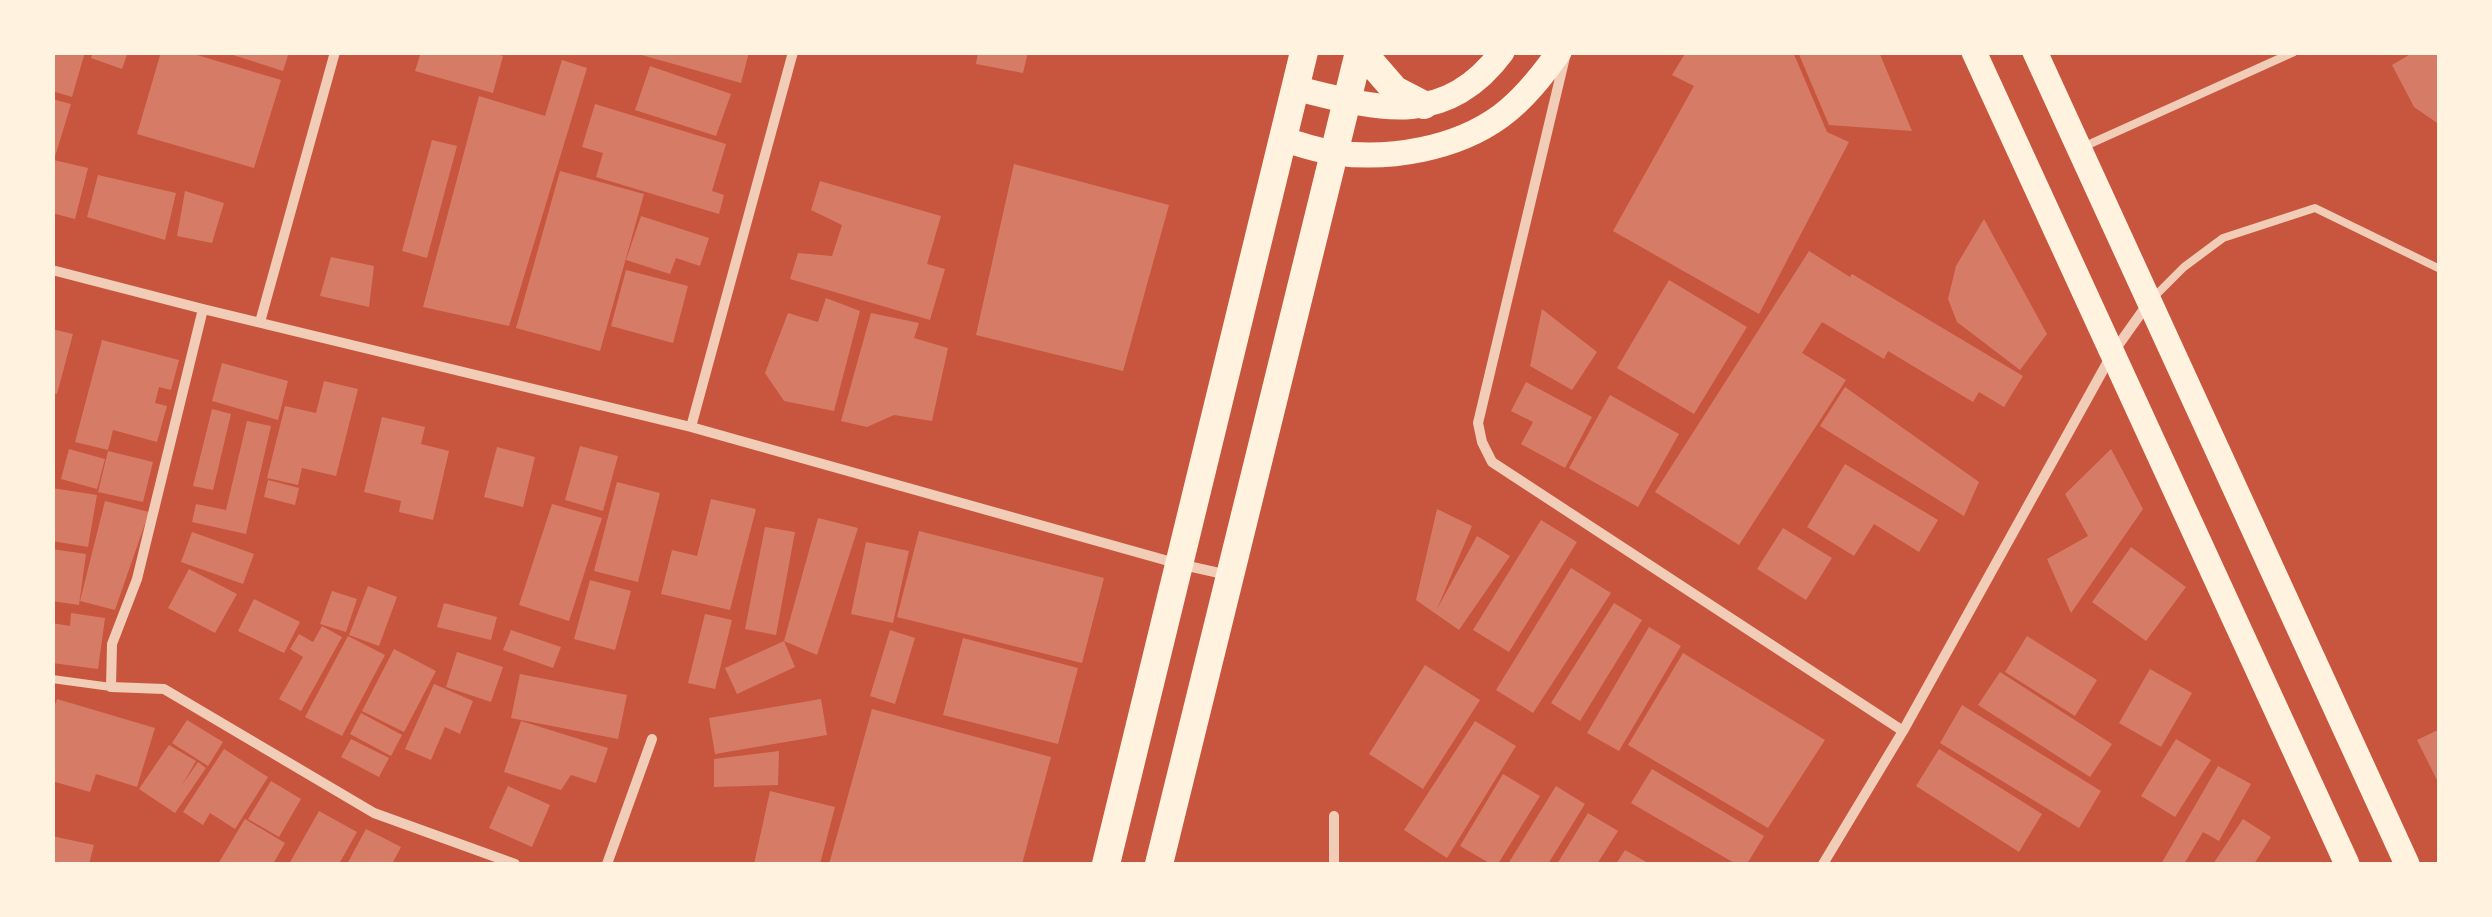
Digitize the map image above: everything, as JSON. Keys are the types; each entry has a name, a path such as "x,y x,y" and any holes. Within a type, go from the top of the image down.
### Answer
{"highway":[{"path":"1106,864 1304,52"},
{"path":"1159,864 1360,52"},
{"path":"1360,52 1395,90 1424,105"}],"main road":[{"path":"1295,88 1373,106 1424,105 1473,86 1502,52"},
{"path":"1282,139 1334,153 1384,154 1458,138 1484,128 1504,114 1562,52"},
{"path":"1974,52 2347,864"},
{"path":"2035,52 2408,864"}],"street":[{"path":"260,322 335,52"},
{"path":"690,426 793,52"},
{"path":"1562,52 1478,422 1492,462 1903,731"},
{"path":"52,270 690,426 1230,575"},
{"path":"1823,864 1903,731 2112,354 2150,301"},
{"path":"203,309 138,579 112,644 111,687 164,688 374,813 515,864"},
{"path":"607,864 652,739"},
{"path":"1334,816 1334,860 1348,864"}],"lane":[{"path":"2079,148 2294,52"},
{"path":"2150,301 2184,267 2223,238 2316,208 2440,269"},
{"path":"52,679 111,687"}],"building":[{"path":"54,52 85,52 72,97 52,91"},
{"path":"93,52 128,52 122,69 91,58"},
{"path":"161,52 187,52 281,80 254,168 137,134"},
{"path":"224,52 289,52 283,71"},
{"path":"421,52 491,52 503,56 493,93 415,71"},
{"path":"631,52 749,52 741,83"},
{"path":"978,52 1028,52 1023,73 976,64"},
{"path":"1686,52 1793,52 1827,132 1849,142 1759,314 1613,231 1694,86 1672,75"},
{"path":"1798,52 1879,52 1912,131 1829,125"},
{"path":"2414,52 2440,52 2440,125 2414,107 2392,65"},
{"path":"562,60 587,68 509,326 423,307 479,96 545,116"},
{"path":"650,66 731,94 716,136 635,110"},
{"path":"52,99 71,104 54,160 88,168 75,219 52,213"},
{"path":"595,104 726,144 712,191 724,195 719,214 596,177 603,153 582,147"},
{"path":"432,140 457,146 427,258 402,251"},
{"path":"1014,164 1169,205 1123,371 976,335"},
{"path":"560,171 644,194 600,351 516,328"},
{"path":"98,175 176,193 165,240 87,217"},
{"path":"820,181 941,216 927,264 945,269 930,320 790,279 798,253 832,256 842,225 811,210"},
{"path":"185,191 224,203 212,243 177,236"},
{"path":"641,216 709,238 700,266 676,258 670,274 626,260"},
{"path":"1984,219 2047,334 2020,370 1957,322 1948,299 1956,266"},
{"path":"1809,251 2023,376 2004,407 1979,392 1973,402 1888,351 1884,359 1822,322 1802,353 1846,380 1739,545 1655,492"},
{"path":"331,257 374,266 369,307 320,296"},
{"path":"626,270 688,286 673,343 611,326"},
{"path":"1669,280 1747,327 1694,414 1617,368"},
{"path":"826,298 860,311 834,411 784,401 765,373 788,313 818,322"},
{"path":"1542,309 1597,352 1572,390 1530,366"},
{"path":"871,313 919,323 914,338 948,348 932,421 894,415 867,427 841,421"},
{"path":"52,329 73,334 57,394 52,393"},
{"path":"102,340 179,360 171,390 159,387 155,403 167,406 157,442 113,430 108,450 75,442"},
{"path":"222,363 288,381 278,420 212,401"},
{"path":"324,381 358,389 336,476 302,468 298,485 267,478 285,406 316,413"},
{"path":"1526,382 1592,417 1565,468 1521,444 1533,422 1511,411"},
{"path":"1845,387 1979,482 1964,516 1820,426"},
{"path":"1610,395 1679,434 1638,507 1569,468"},
{"path":"212,409 231,414 213,490 193,486"},
{"path":"382,417 425,427 421,444 449,451 433,520 399,512 401,501 364,492"},
{"path":"247,421 271,426 246,534 192,522 196,504 226,510"},
{"path":"580,446 618,456 603,511 565,500"},
{"path":"497,447 535,457 523,507 484,497"},
{"path":"69,449 105,459 97,489 61,479"},
{"path":"2111,449 2143,509 2071,613 2047,559 2088,536 2065,494"},
{"path":"108,451 153,462 143,502 98,492"},
{"path":"1845,464 1938,520 1919,552 1874,524 1854,556 1807,527"},
{"path":"268,480 299,488 295,505 264,497"},
{"path":"617,482 660,493 638,582 594,571"},
{"path":"52,488 97,495 88,547 52,541"},
{"path":"711,499 756,509 730,610 661,594 672,550 697,556"},
{"path":"105,501 149,512 115,610 80,601"},
{"path":"552,504 602,518 569,621 519,605"},
{"path":"1437,509 1472,526 1437,609 1477,536 1510,556 1459,630 1416,600"},
{"path":"818,518 858,528 817,655 784,641"},
{"path":"1541,520 1577,542 1509,652 1473,630"},
{"path":"765,527 795,532 776,635 745,629"},
{"path":"1783,528 1832,558 1806,600 1757,569"},
{"path":"919,531 1104,578 1082,663 897,617"},
{"path":"192,532 254,554 243,584 181,562"},
{"path":"866,542 909,551 893,623 851,614"},
{"path":"2131,547 2186,587 2146,641 2092,602"},
{"path":"52,549 86,554 79,605 52,601"},
{"path":"1571,568 1611,593 1533,713 1496,690"},
{"path":"189,569 237,594 215,633 168,608"},
{"path":"590,580 631,591 615,650 574,639"},
{"path":"368,586 397,597 379,646 349,635"},
{"path":"332,591 357,599 346,632 320,624"},
{"path":"254,599 300,622 284,653 238,631"},
{"path":"444,603 497,617 491,640 437,627"},
{"path":"1614,603 1642,620 1580,721 1551,703"},
{"path":"71,613 105,618 98,669 52,663 52,623 70,626"},
{"path":"705,614 732,620 715,689 688,683"},
{"path":"322,626 342,637 301,711 279,699 303,657 290,649 299,634 313,642"},
{"path":"1649,627 1681,646 1619,751 1587,733"},
{"path":"511,630 561,647 553,668 503,650"},
{"path":"890,630 915,638 895,704 870,696"},
{"path":"348,636 385,655 342,736 305,717"},
{"path":"2027,636 2097,680 2075,716 2005,672"},
{"path":"963,638 1078,668 1058,744 943,715"},
{"path":"784,641 795,667 737,694 725,668"},
{"path":"394,649 436,671 404,732 362,711"},
{"path":"457,652 503,667 491,702 446,687"},
{"path":"1683,653 1825,740 1768,828 1628,745"},
{"path":"1425,665 1480,700 1423,789 1369,754"},
{"path":"2150,669 2192,693 2161,747 2119,723"},
{"path":"2000,672 2112,744 2090,777 1978,705"},
{"path":"520,674 627,695 618,739 511,718"},
{"path":"434,684 473,701 460,734 445,727 431,760 405,749"},
{"path":"57,699 155,728 137,787 96,774 90,792 52,781 52,714"},
{"path":"821,699 827,735 715,754 709,718"},
{"path":"1962,705 2101,791 2079,828 1940,743"},
{"path":"872,709 1051,757 1022,864 829,864"},
{"path":"361,713 402,735 391,756 350,734"},
{"path":"187,720 223,742 208,766 172,743"},
{"path":"521,721 608,748 596,783 571,775 561,790 504,772"},
{"path":"1475,721 1516,746 1447,858 1404,830"},
{"path":"2440,729 2440,786 2417,740"},
{"path":"351,739 389,758 379,777 341,757"},
{"path":"2176,739 2211,760 2175,817 2141,796"},
{"path":"169,745 196,761 182,785 198,762 206,768 175,813 139,789"},
{"path":"224,749 268,777 235,829 210,813 203,825 183,812"},
{"path":"1939,749 2042,814 2019,852 1916,786"},
{"path":"779,751 778,785 714,787 714,759"},
{"path":"2218,766 2251,784 2219,841 2203,832 2184,864 2161,864"},
{"path":"1652,769 1764,836 1747,864 1736,864 1631,803"},
{"path":"1503,774 1540,796 1498,864 1491,864 1460,846"},
{"path":"271,781 301,799 279,837 248,819"},
{"path":"508,786 550,805 532,847 489,828"},
{"path":"1556,786 1585,804 1548,864 1508,864"},
{"path":"770,791 835,807 820,864 754,864"},
{"path":"319,811 357,832 339,864 289,864"},
{"path":"1588,813 1618,831 1597,864 1557,864"},
{"path":"245,819 285,843 273,864 218,864"},
{"path":"2243,819 2271,837 2254,864 2213,864"},
{"path":"366,829 401,847 392,864 347,864"},
{"path":"52,836 94,845 89,864 52,864"},
{"path":"1625,850 1650,864 1616,864"}]}
